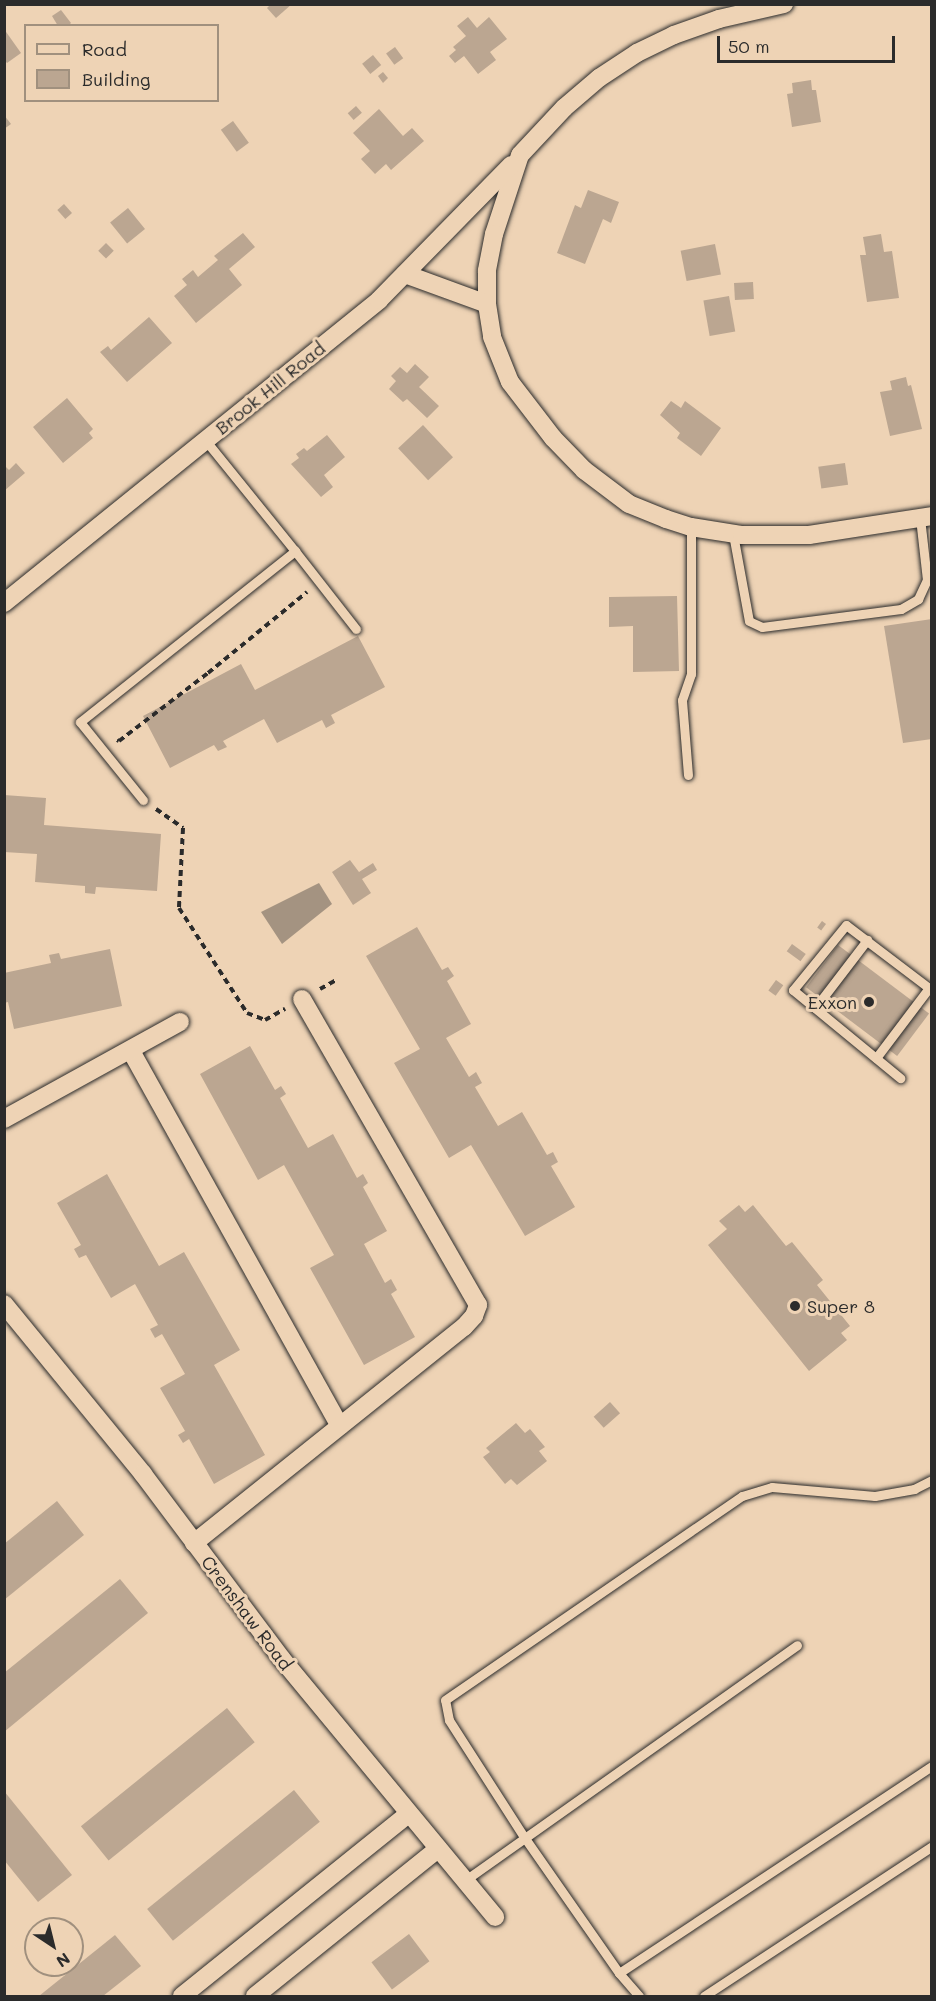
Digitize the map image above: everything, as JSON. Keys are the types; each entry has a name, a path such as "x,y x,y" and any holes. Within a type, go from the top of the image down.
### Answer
{"street":[{"name":"Brook Hill Road","path":"4,603 379,300 490,190 564,108 599,78 637,53 674,35 719,19 784,4"},
{"path":"520,155 494,234 487,271 487,304 492,337 510,382 553,438 584,470 629,504 691,527 733,534 809,535 926,517"},
{"path":"405,274 487,304"},
{"path":"194,1543 464,1327 474,1316 478,1305 302,999"},
{"path":"4,1119 180,1022"},
{"path":"131,1051 340,1426"},
{"name":"Crenshaw Road","path":"4,1304 143,1474 281,1658 495,1917"},
{"path":"182,1996 408,1814"},
{"path":"255,1996 438,1849"}],"lane":[{"path":"206,441 356,629"},
{"path":"733,534 748,621 762,627 901,609 918,599 927,580 926,517"},
{"path":"688,775 681,700 691,674 691,527"},
{"path":"143,800 80,722 294,551"},
{"path":"876,1058 929,988 846,925 793,990 900,1078"},
{"path":"815,1008 867,940"},
{"path":"639,1996 619,1973 524,1837 449,1720 445,1700 742,1496 772,1487 875,1496 914,1489 932,1480"},
{"path":"464,1881 797,1645"},
{"path":"619,1973 932,1766"},
{"path":"704,1996 932,1846"}],"path":[{"path":"112,734 119,741 208,673 308,593 302,585"},
{"path":"143,800 183,828 178,908 247,1013 265,1020 336,980"}],"shaded area":[{"path":"319,883 332,904 282,944 261,912"}],"building":[{"path":"271,4 292,4 276,18 267,8"},
{"path":"61,10 71,23 57,24 52,16"},
{"path":"468,17 477,28 489,17 507,39 490,52 496,60 478,74 464,56 455,63 449,56 456,50 453,47 466,36 457,26"},
{"path":"4,29 21,53 7,63 4,60"},
{"path":"395,47 403,58 394,65 386,53"},
{"path":"373,55 381,65 370,74 362,64"},
{"path":"383,72 388,78 383,83 378,76"},
{"path":"811,80 812,90 816,90 821,122 792,127 787,94 793,93 792,83"},
{"path":"356,106 362,113 354,120 348,113"},
{"path":"379,109 403,136 412,128 424,141 391,170 386,164 375,174 361,159 370,151 353,133"},
{"path":"4,115 11,124 4,129"},
{"path":"233,121 249,143 237,152 221,130"},
{"path":"588,190 619,202 611,223 603,219 585,264 557,253 575,205 581,208"},
{"path":"64,204 72,213 65,219 57,210"},
{"path":"128,208 145,229 127,243 110,222"},
{"path":"243,233 255,247 229,269 242,285 196,323 174,296 187,285 182,279 193,270 198,277 218,260 214,256"},
{"path":"881,234 884,252 892,251 899,298 867,302 860,255 866,255 863,237"},
{"path":"106,243 114,251 106,259 98,251"},
{"path":"715,244 721,274 687,281 681,251"},
{"path":"753,282 754,299 735,300 734,283"},
{"path":"729,296 735,331 710,336 703,301"},
{"path":"149,317 172,343 127,382 100,352 108,346 111,350"},
{"path":"415,364 429,377 419,387 439,406 427,418 407,399 403,402 389,389 396,381 391,376 400,367 407,373"},
{"path":"906,377 908,386 911,385 922,429 890,436 880,392 892,390 890,381"},
{"path":"67,398 93,429 89,433 93,438 63,463 33,427"},
{"path":"671,401 681,408 685,401 721,428 701,456 677,438 680,433 660,415"},
{"path":"423,425 453,457 428,480 398,448"},
{"path":"327,435 345,457 324,475 333,487 321,497 291,464 299,458 296,454 304,448 307,451"},
{"path":"16,463 25,473 4,491 4,465 9,470"},
{"path":"845,463 848,485 821,489 818,467"},
{"path":"677,596 679,671 633,672 633,626 609,627 609,597"},
{"path":"932,619 932,739 903,743 884,626"},
{"path":"358,636 385,687 331,715 335,723 326,728 322,720 277,743 264,719 223,741 227,747 218,751 214,745 170,768 143,716 241,664 255,690"},
{"path":"4,795 46,798 44,825 161,834 157,891 96,887 95,894 85,893 85,886 35,882 37,854 4,852"},
{"path":"350,860 359,872 373,863 377,870 362,879 371,893 353,905 332,872"},
{"path":"822,921 826,924 821,930 817,927"},
{"path":"417,927 442,970 448,967 454,976 447,981 471,1024 446,1038 469,1077 476,1072 482,1083 475,1087 498,1126 522,1112 547,1155 553,1152 558,1162 551,1166 575,1207 525,1236 471,1145 449,1158 394,1063 420,1049 366,956"},
{"path":"792,944 806,954 800,961 787,951"},
{"name":"Exxon","path":"838,945 929,1014 897,1056 806,987"},
{"path":"110,949 122,1006 14,1029 8,1002 4,1003 4,973 51,963 49,955 59,953 61,959"},
{"path":"776,980 783,985 776,996 768,991"},
{"path":"250,1046 275,1090 281,1086 286,1094 280,1098 308,1148 333,1134 357,1178 363,1174 368,1183 363,1187 387,1231 364,1244 385,1283 391,1279 397,1290 391,1294 415,1337 364,1365 310,1268 334,1255 284,1165 258,1180 200,1074"},
{"path":"107,1174 159,1266 184,1252 240,1350 214,1365 265,1455 214,1484 189,1439 183,1443 178,1435 185,1431 160,1388 185,1374 162,1334 155,1338 150,1329 158,1325 135,1284 111,1298 86,1255 79,1258 74,1249 81,1245 57,1203"},
{"name":"Super 8","path":"739,1205 745,1212 753,1205 786,1246 792,1242 823,1280 817,1285 850,1326 841,1333 847,1340 809,1371 708,1245 727,1229 719,1221"},
{"path":"610,1402 620,1413 604,1428 594,1417"},
{"path":"516,1423 525,1433 530,1429 545,1447 539,1451 547,1461 517,1485 511,1479 505,1484 483,1457 490,1452 486,1448"},
{"path":"57,1501 84,1535 4,1600 4,1544"},
{"path":"120,1579 148,1613 4,1732 4,1673"},
{"path":"227,1708 255,1742 109,1861 81,1826"},
{"path":"294,1790 320,1822 173,1941 147,1909"},
{"path":"4,1791 72,1875 38,1902 4,1860"},
{"path":"409,1934 429,1961 392,1989 371,1962"},
{"path":"115,1935 141,1966 103,1996 39,1996 63,1977 84,1977 84,1960"}],"place":[{"name":"Exxon","path":"869,1002"},
{"name":"Super 8","path":"795,1306"}]}
